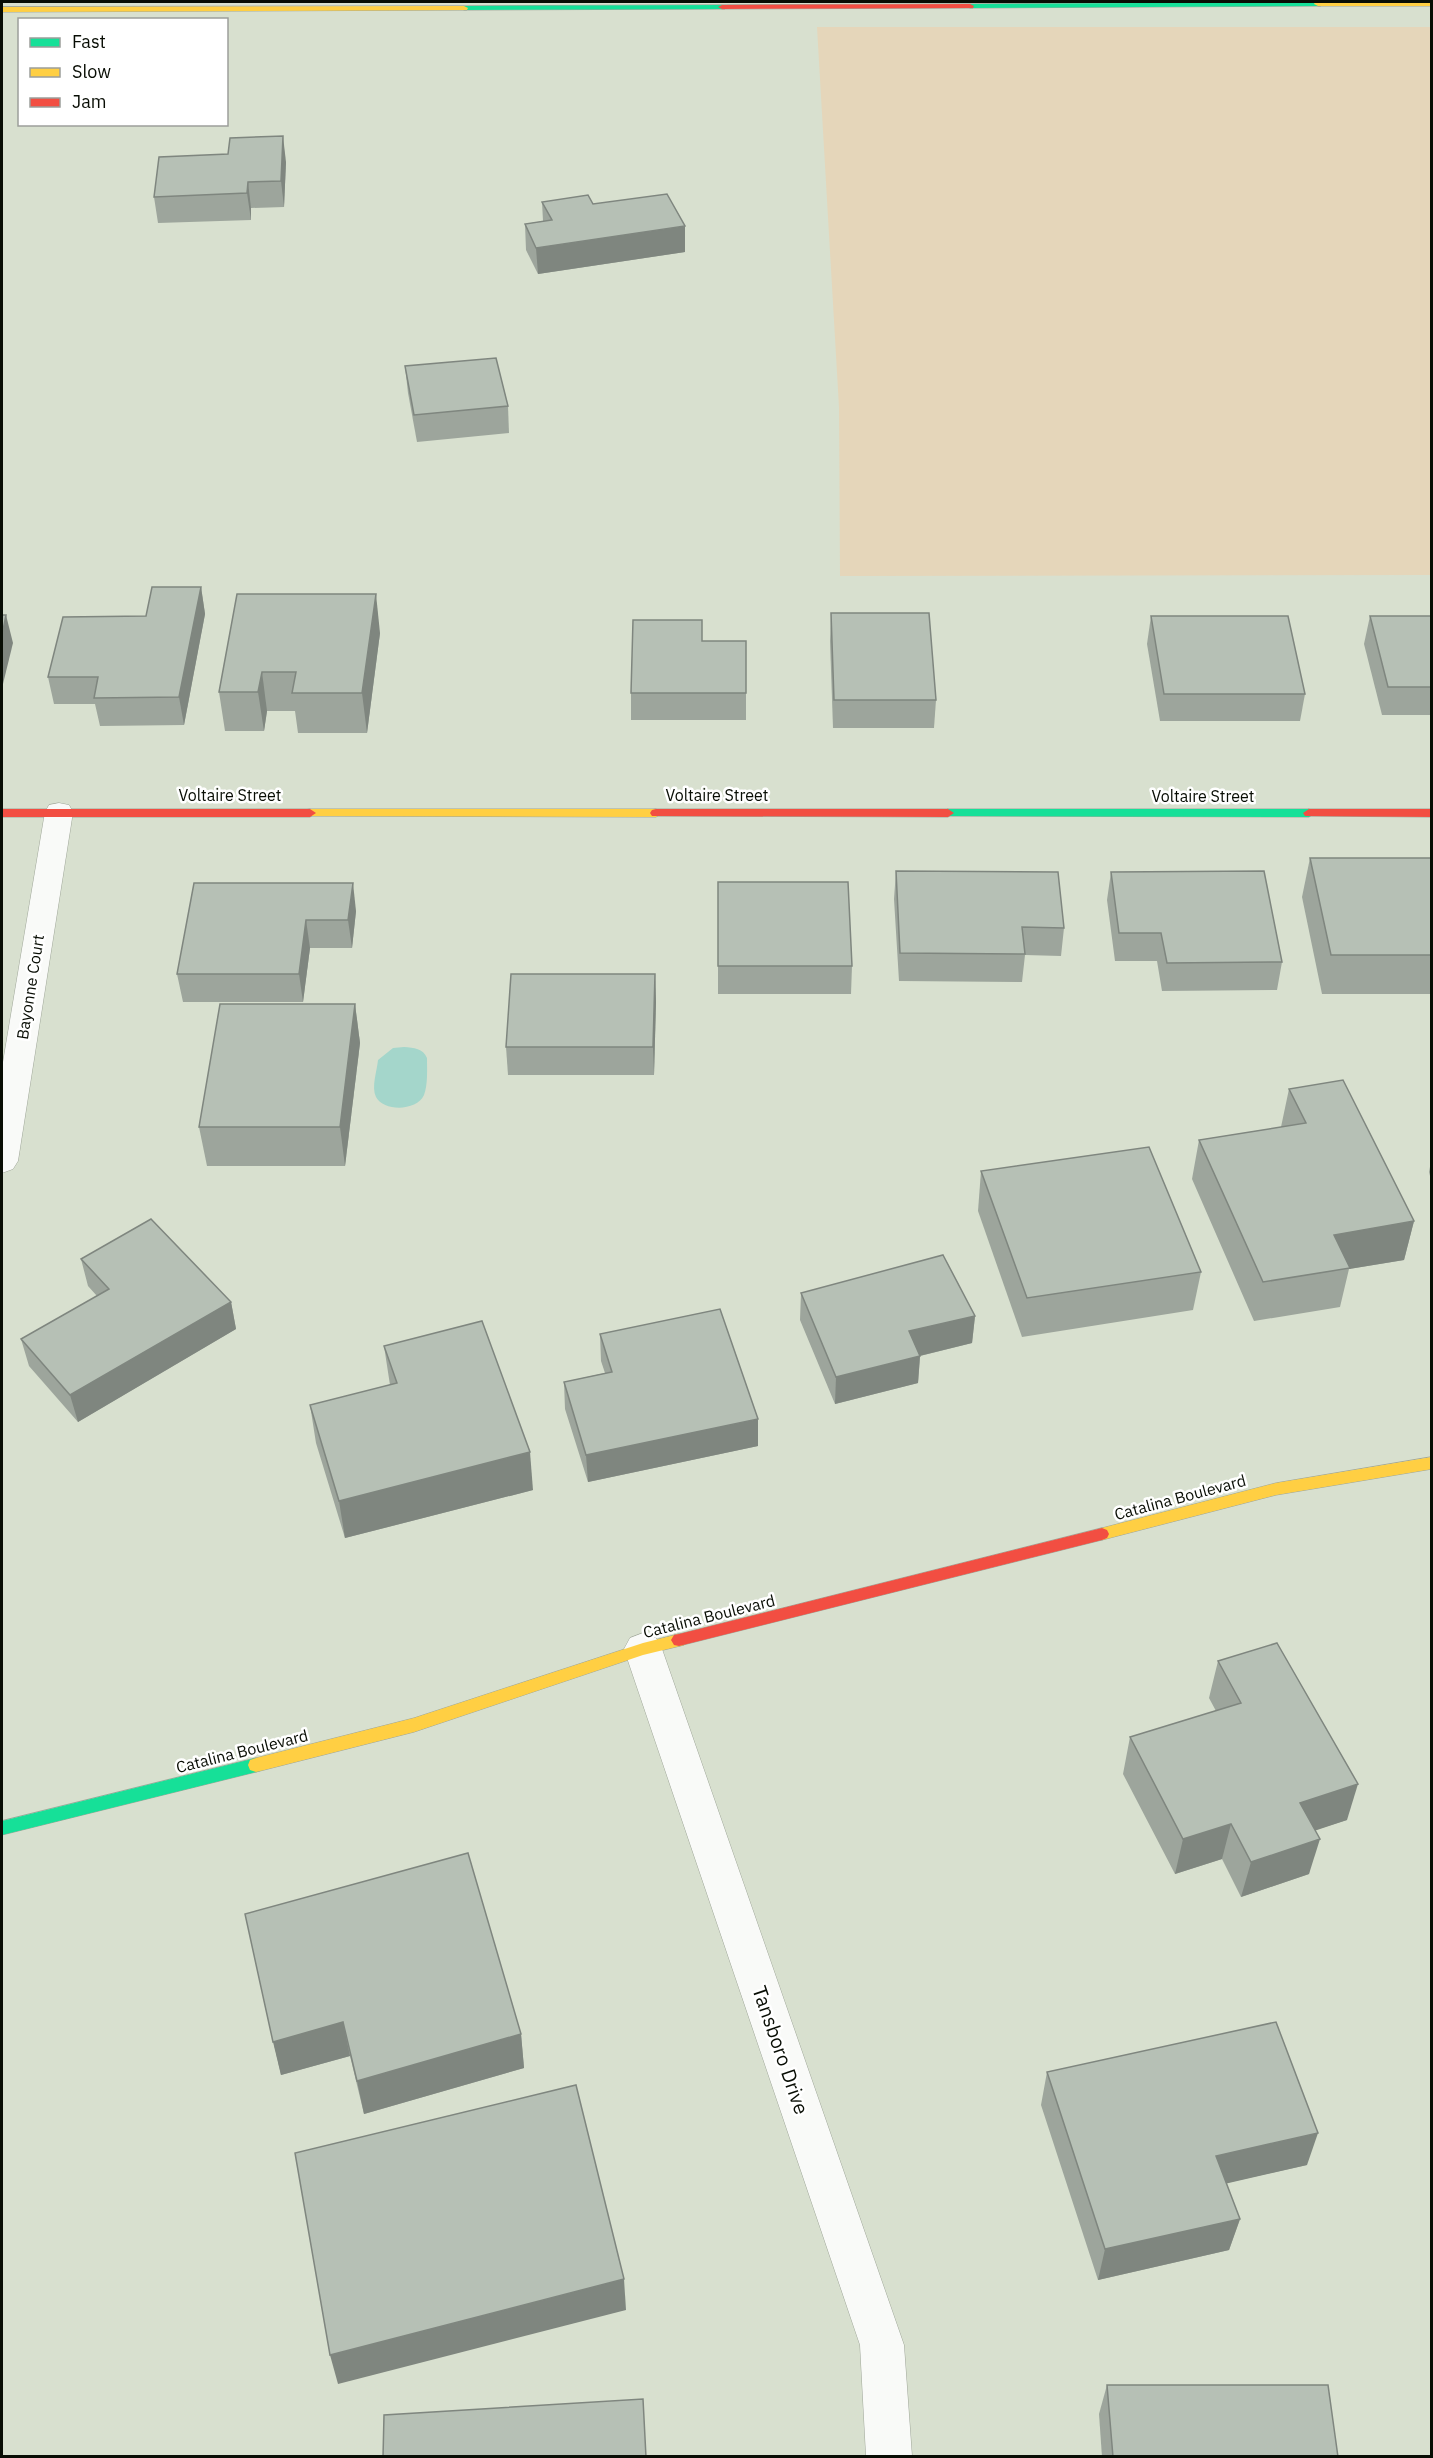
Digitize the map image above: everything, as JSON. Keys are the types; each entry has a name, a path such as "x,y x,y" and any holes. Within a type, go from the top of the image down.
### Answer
{"street":[{"path":"2,10 1431,4"},
{"name":"Bayonne Court","path":"2,1161 59,812"},
{"name":"Voltaire Street","path":"2,813 1431,813"},
{"name":"Catalina Boulevard","path":"2,1828 414,1725 643,1649 1039,1551 1276,1489 1431,1463"},
{"name":"Tansboro Drive","path":"643,1649 882,2345 889,2457"}],"shaded area":[{"path":"817,27 1431,27 1431,575 840,576 839,407"}],"water":[{"path":"404,1047 423,1052 427,1058 427,1077 424,1095 420,1100 408,1107 400,1108 380,1102 376,1097 374,1084 378,1060 393,1048"}],"building":[{"path":"283,136 281,181 248,182 247,193 154,197 159,157 228,154 230,138"},
{"path":"667,194 685,226 536,248 525,224 552,220 542,202 588,195 593,204"},
{"path":"496,358 508,406 414,415 405,366"},
{"path":"152,587 201,587 179,697 94,698 98,677 48,677 63,617 146,616"},
{"path":"237,594 376,594 362,693 292,693 296,672 262,672 258,692 219,692"},
{"path":"831,613 929,613 936,700 834,700"},
{"path":"2,615 6,615 2,635"},
{"path":"1151,616 1288,616 1305,694 1164,694"},
{"path":"1370,616 1431,616 1431,687 1388,687"},
{"path":"633,620 702,620 702,641 746,641 746,693 631,693"},
{"path":"1310,858 1431,858 1431,955 1331,955"},
{"path":"896,871 1058,872 1064,928 1022,927 1025,954 900,953"},
{"path":"1264,871 1282,962 1167,963 1161,933 1119,933 1111,872"},
{"path":"718,882 848,882 852,966 718,966"},
{"path":"194,883 353,883 348,920 306,920 299,974 177,974"},
{"path":"511,974 655,974 653,1047 506,1047"},
{"path":"220,1004 355,1004 340,1127 199,1127"},
{"path":"1343,1080 1414,1221 1334,1235 1350,1268 1263,1282 1199,1140 1306,1123 1289,1089"},
{"path":"1149,1147 1201,1272 1027,1298 981,1171"},
{"path":"151,1219 231,1302 70,1395 21,1339 109,1289 81,1259"},
{"path":"943,1255 975,1316 909,1331 920,1356 836,1377 801,1293"},
{"path":"720,1309 758,1419 586,1455 564,1382 612,1372 600,1334"},
{"path":"482,1321 530,1452 339,1501 310,1405 397,1383 384,1346"},
{"path":"1277,1643 1358,1784 1300,1803 1320,1839 1251,1862 1231,1824 1183,1839 1130,1737 1241,1703 1218,1661"},
{"path":"468,1853 521,2034 357,2081 343,2022 273,2042 245,1914"},
{"path":"1276,2022 1318,2133 1216,2156 1240,2219 1105,2249 1047,2072"},
{"path":"576,2085 624,2279 330,2355 295,2153"},
{"path":"1107,2385 1328,2385 1338,2457 1113,2457"},
{"path":"643,2399 646,2457 383,2457 384,2415"}],"traffic: fast":[{"path":"970,6 1318,4"},
{"path":"464,8 722,7"},
{"path":"948,813 1309,813"},
{"path":"2,1828 256,1765"}],"traffic: slow":[{"path":"1318,4 1432,4"},
{"path":"2,10 464,8"},
{"path":"310,813 656,813"},
{"path":"1102,1534 1276,1489 1432,1463"},
{"path":"256,1765 414,1725 643,1649 679,1640"}],"traffic: jam":[{"path":"722,7 970,6"},
{"path":"2,813 310,813"},
{"path":"656,813 948,813"},
{"path":"1309,813 1432,813"},
{"path":"679,1640 1102,1534"}]}
